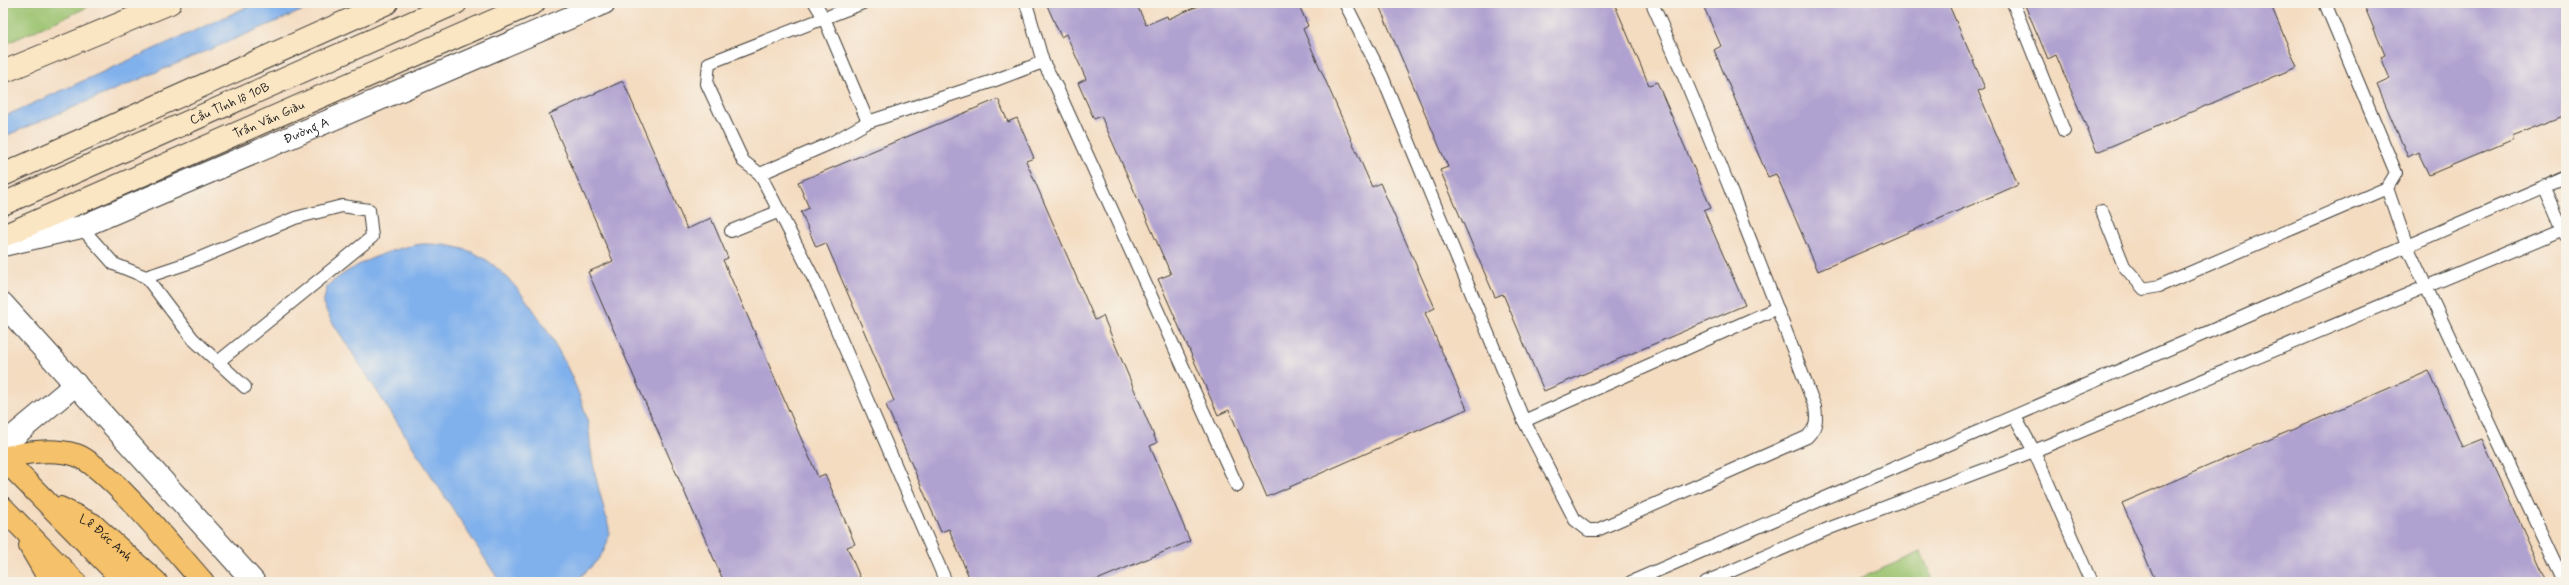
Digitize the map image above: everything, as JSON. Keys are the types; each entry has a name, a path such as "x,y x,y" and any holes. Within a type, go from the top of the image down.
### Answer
{"highway":[{"path":"3,458 30,451 56,452 76,455 100,469 203,582"},
{"name":"Lê Đức Anh","path":"3,458 125,582"},
{"name":"Lê Đức Anh","path":"49,504 73,513 92,524 156,582"},
{"path":"3,508 75,582"},
{"path":"23,528 42,570 51,582"}],"main road":[{"path":"3,72 170,3"},
{"name":"Cầu Tỉnh lộ 10B","path":"3,175 387,3"},
{"name":"Cầu Tỉnh lộ 10B","path":"3,204 456,3"},
{"name":"Trần Văn Giàu","path":"3,236 534,3"}],"street":[{"name":"Đường A","path":"3,245 81,227 604,3"},
{"path":"3,304 254,582"},
{"path":"3,445 76,384"}],"lane":[{"path":"815,3 824,18 868,122"},
{"path":"863,3 710,63 707,84 743,162 760,174 820,291 946,582"},
{"path":"1026,3 1043,62 1056,86 1172,339 1237,486"},
{"path":"1345,3 1382,76 1524,421 1562,498 1575,520 1588,530 1597,530 1807,437 1814,430 1817,420 1815,407 1777,308 1689,86 1652,3"},
{"path":"2013,3 2064,131"},
{"path":"2102,212 2124,266 2144,289 2159,286 2387,188 2396,173 2325,3"},
{"path":"760,174 833,142 868,122 993,82 1043,62"},
{"path":"1632,582 2566,177"},
{"path":"1706,582 1830,528 2034,451 2565,231 2544,186"},
{"path":"2387,188 2407,246 2564,582"},
{"path":"146,277 188,264 295,218 342,206 369,210 372,238 218,362"},
{"path":"731,231 780,211"},
{"path":"81,227 114,264 146,277 193,339 245,387"},
{"path":"1524,421 1777,308"},
{"path":"2015,417 2034,451 2091,582"}],"green space":[{"path":"3,3 97,3 3,45"},
{"path":"1921,552 1934,582 1851,582"}],"water":[{"path":"256,3 320,3 3,137 3,117"},
{"path":"422,244 444,245 465,249 478,255 496,267 513,284 530,306 561,355 573,380 588,424 591,454 609,528 606,545 603,552 594,564 575,582 500,582 331,320 323,304 327,286 348,271 360,264 384,254 409,246"}],"building":[{"path":"1046,3 1136,3 1146,25 1167,16 1168,19 1205,3 1298,3 1308,26 1303,29 1372,187 1380,183 1435,308 1425,313 1467,409 1267,497 1229,410 1218,415 1158,279 1171,274 1101,116 1094,119 1078,83 1086,79 1066,34 1061,37"},
{"path":"1378,3 1614,3 1649,85 1657,82 1711,208 1704,211 1745,305 1544,391 1503,294 1495,297 1440,170 1448,167"},
{"path":"1702,3 1948,3 1985,88 1978,91 2018,185 1818,271 1776,174 1768,177 1714,50 1721,46"},
{"path":"2024,3 2270,3 2297,67 2097,152 2056,55 2048,59"},
{"path":"2363,3 2566,3 2566,115 2512,136 2514,139 2429,175 2418,152 2408,157 2377,85 2390,79 2381,57 2385,55"},
{"path":"623,81 687,229 711,218 728,258 723,260 818,477 825,474 855,544 847,547 862,582 724,582 588,272 613,261 549,114"},
{"path":"998,99 1008,122 1017,118 1034,158 1026,161 1095,320 1103,316 1157,443 1150,446 1190,541 1092,582 971,582 949,529 941,532 886,405 894,401 826,243 816,247 801,212 809,208 798,182"},
{"path":"2429,371 2462,447 2482,439 2547,582 2156,582 2122,503"}]}
